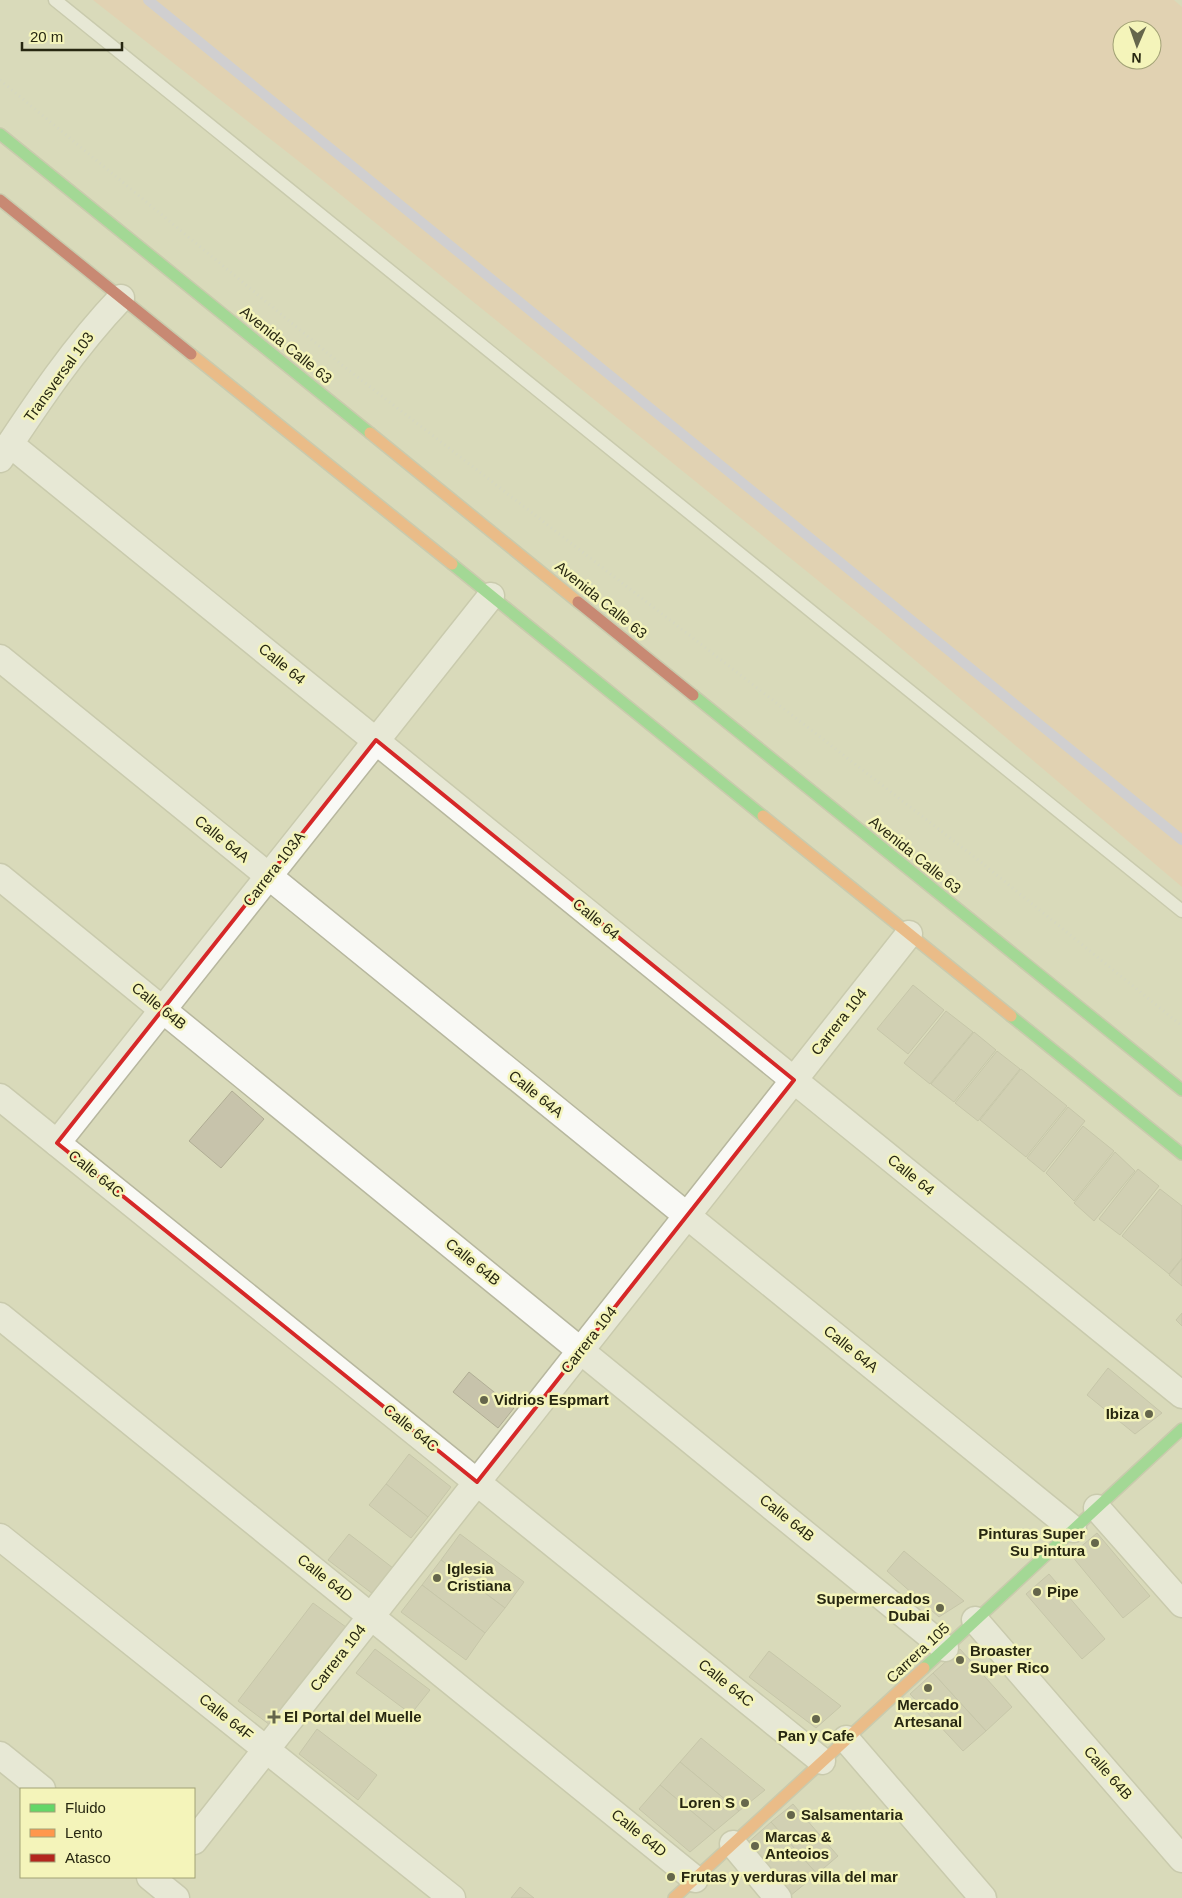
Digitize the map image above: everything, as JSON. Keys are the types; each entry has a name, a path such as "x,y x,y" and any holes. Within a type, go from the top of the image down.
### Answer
{"main road":[{"name":"Avenida Calle 63","path":"0,134 1182,1090"},
{"path":"0,200 1182,1154"},
{"name":"Carrera 105","path":"674,1898 1182,1429"}],"street":[{"name":"Transversal 103","path":"5,452 62,370 104,316 121,298"},
{"name":"Calle 64","path":"5,452 376,740 1182,1395"},
{"name":"Carrera 103A","path":"57,1143 491,596"},
{"name":"Calle 64A","path":"0,658 1074,1529"},
{"name":"Calle 64B","path":"0,877 945,1648"},
{"name":"Carrera 104","path":"195,1840 909,934"},
{"name":"Calle 64C","path":"0,1096 822,1761"},
{"name":"Calle 64D","path":"0,1316 372,1615 695,1879"},
{"path":"1096,1508 1182,1604"},
{"name":"Calle 64F","path":"0,1537 452,1898"},
{"name":"Calle 64B","path":"975,1620 1182,1859"},
{"path":"846,1739 983,1898"},
{"path":"0,1755 41,1788"},
{"path":"733,1844 778,1898"}],"lane":[{"path":"55,0 1182,911"}],"path":[{"path":"0,80 342,365 977,859 1182,1026"}],"highlighted area":[{"path":"376,740 794,1080 477,1482 57,1143"}],"shaded area":[{"path":"93,0 1174,0 1182,7 1182,887 883,633 315,174"}],"building":[{"path":"913,985 944,1010 908,1054 877,1029"},
{"path":"946,1011 973,1032 930,1084 904,1063"},
{"path":"974,1032 996,1050 954,1102 931,1084"},
{"path":"997,1051 1020,1069 978,1121 955,1103"},
{"path":"1021,1069 1067,1106 1026,1157 980,1120"},
{"path":"232,1091 264,1119 221,1168 189,1141"},
{"path":"1068,1107 1085,1121 1044,1172 1027,1158"},
{"path":"1083,1126 1114,1151 1074,1201 1046,1173"},
{"path":"1115,1152 1135,1171 1094,1221 1074,1203"},
{"path":"1138,1169 1159,1186 1120,1235 1099,1219"},
{"path":"1160,1189 1182,1206 1182,1258 1169,1274 1122,1236"},
{"path":"1182,1259 1182,1286 1169,1275"},
{"path":"1182,1313 1182,1326 1176,1320"},
{"path":"1108,1368 1162,1413 1135,1434 1087,1395"},
{"name":"Vidrios Espmart","path":"469,1372 514,1408 498,1428 453,1392"},
{"path":"409,1454 451,1487 428,1517 386,1484"},
{"path":"386,1484 428,1517 411,1538 369,1505"},
{"path":"1097,1533 1150,1596 1123,1618 1071,1555"},
{"path":"349,1534 393,1568 373,1594 328,1560"},
{"path":"460,1534 524,1582 505,1608 441,1560"},
{"path":"904,1551 964,1601 939,1617 887,1571"},
{"path":"441,1560 505,1608 485,1633 422,1585"},
{"path":"1049,1574 1105,1639 1082,1659 1026,1594"},
{"path":"422,1585 485,1633 466,1660 401,1612"},
{"path":"313,1603 350,1630 274,1728 238,1701"},
{"path":"375,1649 430,1690 411,1714 356,1673"},
{"path":"960,1649 1012,1707 986,1731 933,1673"},
{"path":"769,1651 841,1706 816,1728 749,1677"},
{"path":"933,1673 986,1731 963,1751 910,1694"},
{"path":"317,1729 377,1775 358,1800 299,1754"},
{"path":"701,1738 765,1790 739,1811 680,1762"},
{"path":"680,1762 739,1811 715,1831 660,1785"},
{"path":"660,1785 715,1831 690,1852 639,1809"},
{"path":"793,1804 838,1856 817,1874 771,1822"},
{"path":"771,1822 817,1874 790,1896 745,1845"},
{"path":"520,1887 534,1898 511,1898"}],"waterway":[{"path":"148,0 1182,840"}],"traffic: fast":[{"path":"0,134 370,433"},
{"path":"452,564 763,816"},
{"path":"693,695 1182,1090"},
{"path":"1011,1016 1182,1154"},
{"path":"924,1668 1182,1429"}],"traffic: slow":[{"path":"191,354 452,564"},
{"path":"370,433 578,602"},
{"path":"763,816 1011,1016"},
{"path":"674,1898 924,1668"}],"traffic: jam":[{"path":"0,200 191,354"},
{"path":"578,602 693,695"}],"place":[{"name":"Vidrios Espmart","path":"484,1400"},
{"name":"Ibiza","path":"1149,1414"},
{"name":"Pinturas Super Su Pintura","path":"1095,1543"},
{"name":"Iglesia Cristiana","path":"437,1578"},
{"name":"Pipe","path":"1037,1592"},
{"name":"Supermercados Dubai","path":"940,1608"},
{"name":"Broaster Super Rico","path":"960,1660"},
{"name":"Mercado Artesanal","path":"928,1688"},
{"name":"El Portal del Muelle","path":"274,1717"},
{"name":"Pan y Cafe","path":"816,1719"},
{"name":"Loren S","path":"745,1803"},
{"name":"Salsamentaria","path":"791,1815"},
{"name":"Marcas & Anteoios","path":"755,1846"},
{"name":"Frutas y verduras villa del mar","path":"671,1877"}]}
